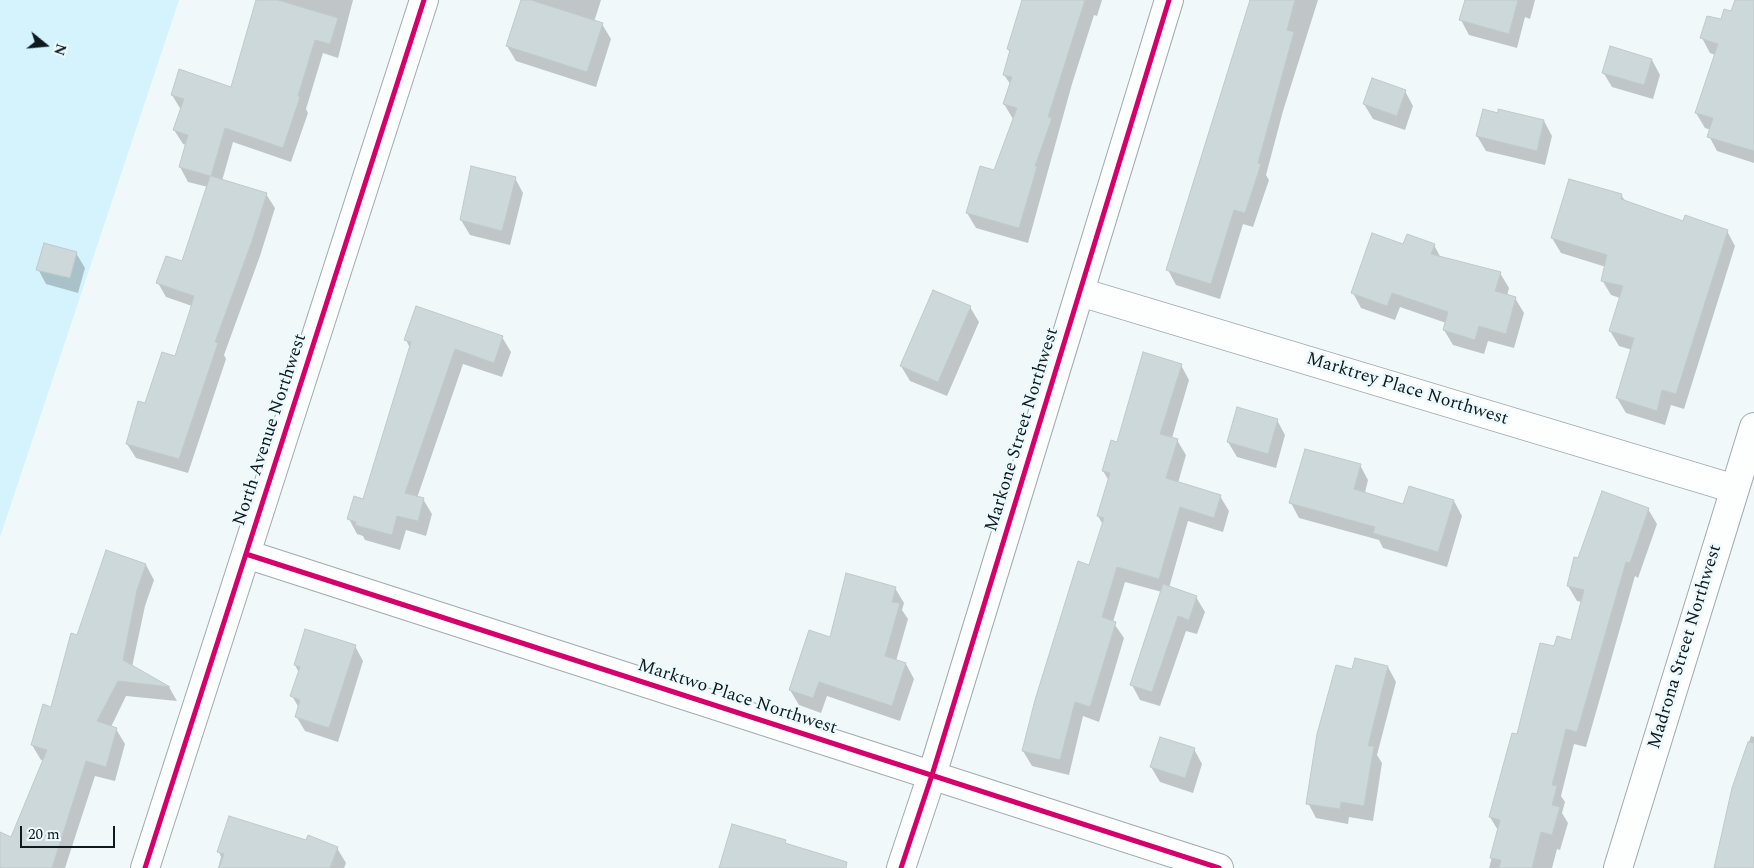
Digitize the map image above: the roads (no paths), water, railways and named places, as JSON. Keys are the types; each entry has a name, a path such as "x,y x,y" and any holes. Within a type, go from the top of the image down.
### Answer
{"street":[{"name":"North Avenue Northwest","path":"145,868 424,0"},
{"name":"Markone Street Northwest","path":"901,868 932,776 1169,0"},
{"name":"Marktrey Place Northwest","path":"1080,292 1735,489"},
{"name":"Madrona Street Northwest","path":"1618,868 1754,426"},
{"name":"Marktwo Place Northwest","path":"246,554 1219,868"}]}
